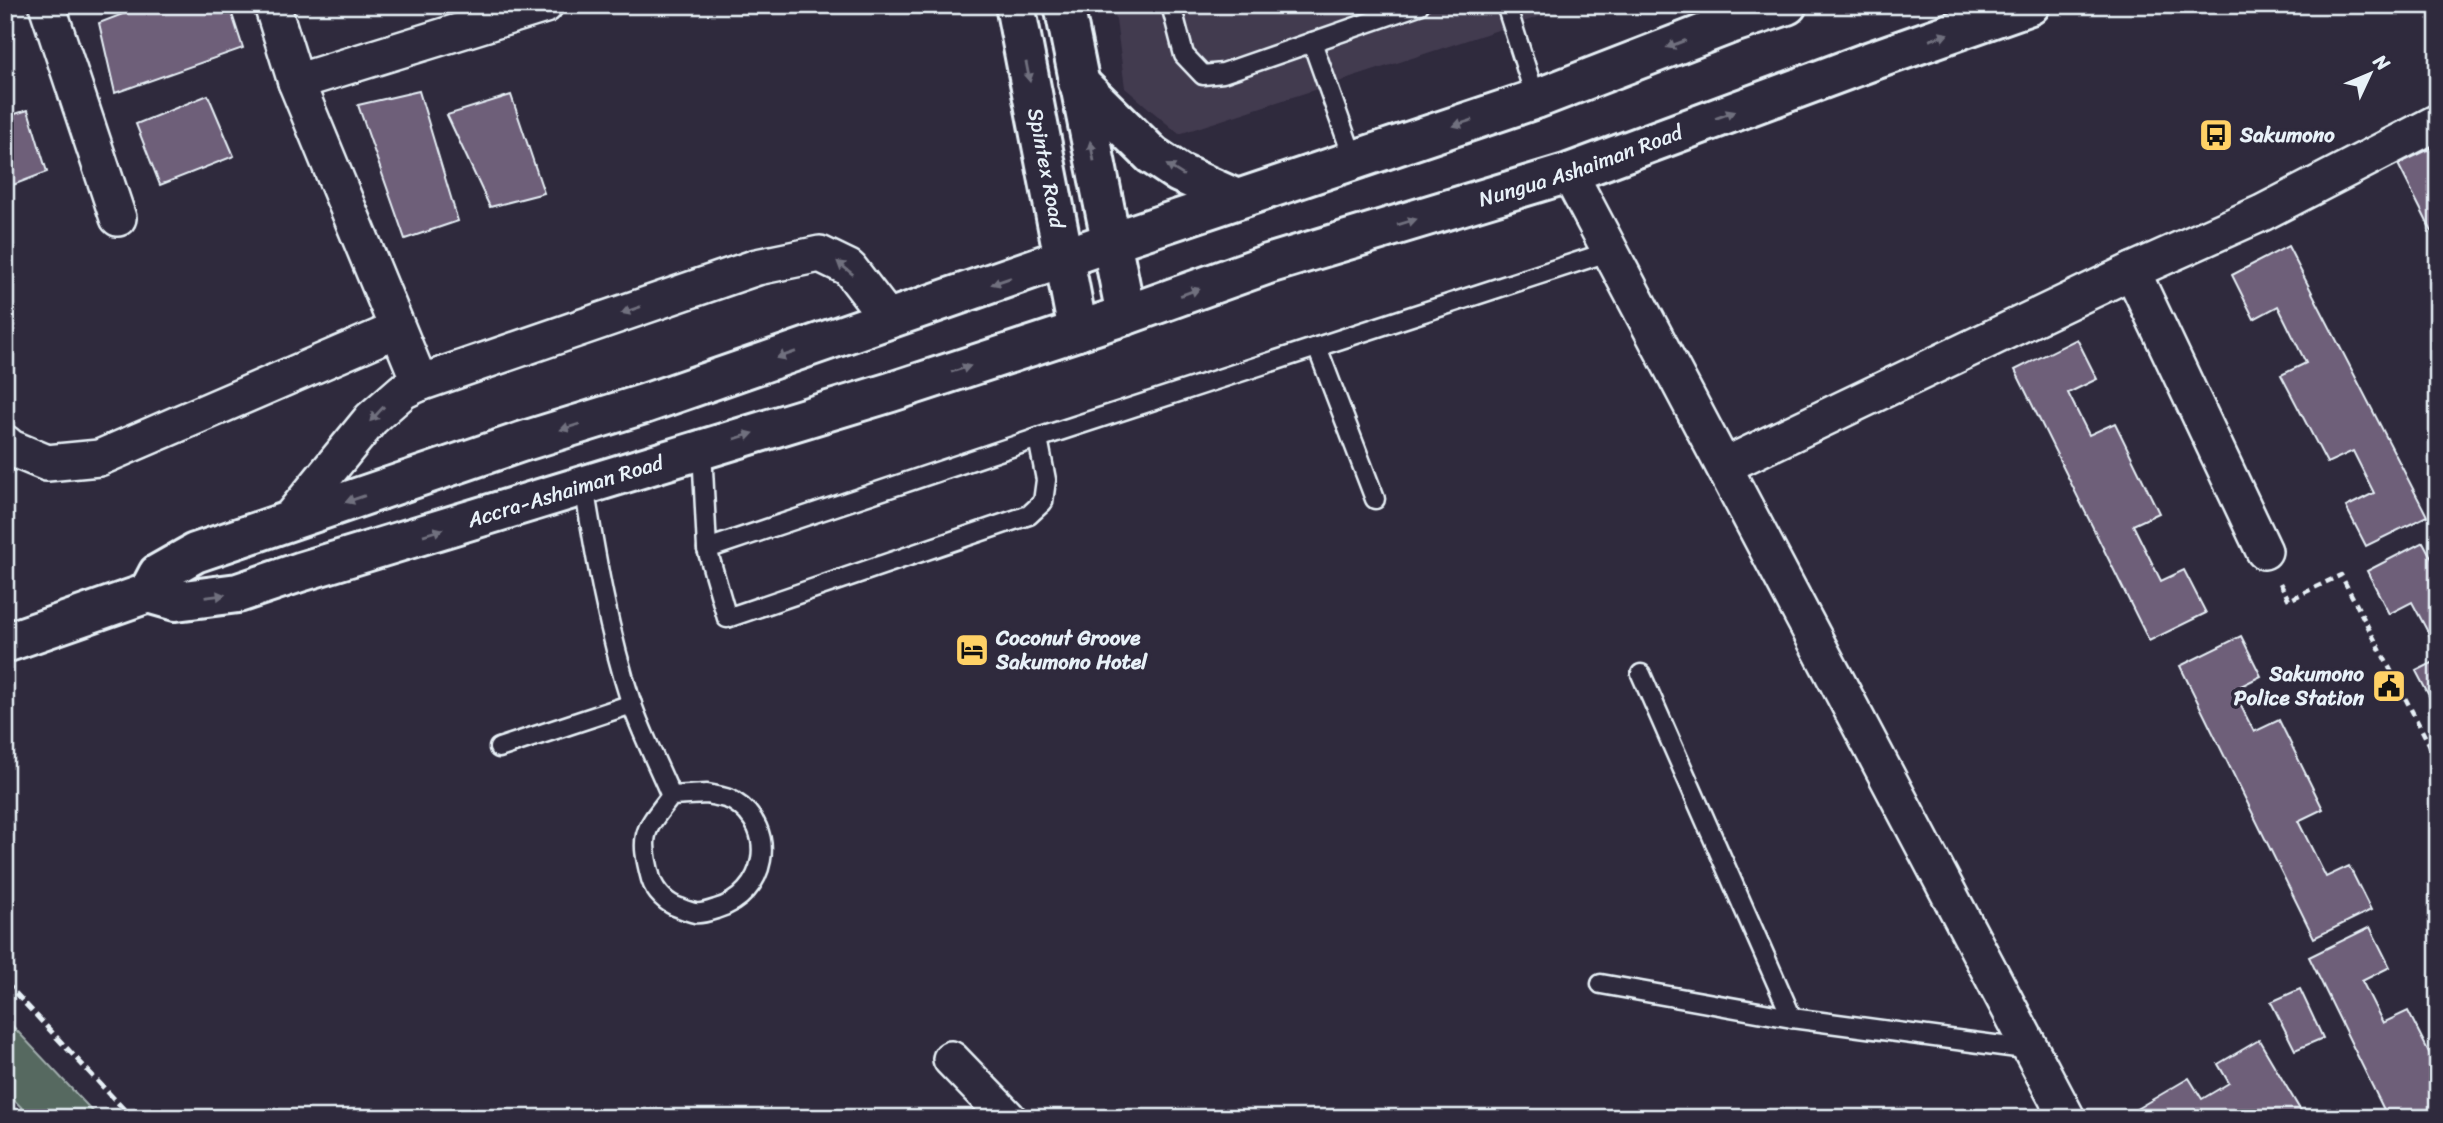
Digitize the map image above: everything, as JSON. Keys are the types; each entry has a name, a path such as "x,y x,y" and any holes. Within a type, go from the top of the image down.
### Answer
{"main road":[{"name":"Spintex Road","path":"1015,5 1079,331"},
{"path":"1065,5 1078,82 1126,315"},
{"path":"5,643 148,593 158,574 195,553 521,442 644,404 1110,242 1536,99 1728,15 1787,5"},
{"name":"Nungua Ashaiman Road","path":"1126,315 1268,264 1569,173 2030,5"},
{"path":"1078,82 1152,155 1179,173 1237,199"},
{"name":"Accra-Ashaiman Road","path":"148,593 176,601 238,593 891,392 1126,315"}],"street":[{"path":"47,5 118,218"},
{"path":"272,5 296,82 420,383"},
{"path":"296,82 545,5"},
{"path":"1724,466 2132,271 2262,213 2438,122"},
{"path":"1569,173 2067,1118"},
{"path":"287,522 371,419 403,391 757,267 820,254 849,268 889,320"},
{"path":"2132,271 2264,551"},
{"path":"5,443 11,449 47,463 99,458 396,330"},
{"path":"951,1059 1008,1118"}],"lane":[{"path":"1171,5 1184,55 1203,75 1223,73 1419,5"},
{"path":"1506,5 1536,99"},
{"path":"1312,42 1354,160"},
{"path":"707,549 1611,251"},
{"path":"1317,347 1375,499"},
{"path":"702,449 707,549 727,618 1028,515 1043,502 1046,480 1038,438"},
{"path":"584,486 602,593 632,704 671,796"},
{"path":"1641,674 1792,1018"},
{"path":"499,748 632,704"},
{"path":"707,794 731,800 749,813 761,835 761,866 746,894 724,907 698,914 670,905 653,885 643,852 646,830 671,796 707,794"},
{"path":"1601,984 1792,1018 2032,1050"}],"path":[{"path":"2264,551 2289,600 2341,575 2438,761"}],"shaded area":[{"path":"1114,5 1575,5 1179,134 1125,88"}],"green space":[{"path":"5,1018 99,1118 32,1118 5,1091"}],"building":[{"path":"146,5 229,5 243,48 115,93 99,23"},
{"path":"419,91 458,221 405,239 358,105"},
{"path":"208,95 234,156 160,185 136,124"},
{"path":"511,95 544,193 490,207 447,115"},
{"path":"28,110 47,172 5,188 5,117"},
{"path":"2438,145 2438,244 2398,164"},
{"path":"2288,246 2427,516 2366,546 2346,507 2374,493 2353,451 2327,463 2281,375 2306,363 2278,306 2254,319 2232,275"},
{"path":"2077,339 2097,379 2068,393 2089,435 2115,423 2159,513 2133,525 2161,581 2184,570 2206,613 2149,641 2015,370"},
{"path":"2423,542 2438,570 2438,651 2412,602 2389,614 2367,571"},
{"path":"2241,636 2261,676 2233,690 2254,732 2279,720 2323,809 2298,821 2326,877 2349,866 2371,910 2314,938 2180,666"},
{"path":"2438,660 2438,713 2416,671"},
{"path":"2370,927 2390,967 2362,981 2383,1023 2408,1011 2438,1070 2438,1107 2427,1112 2430,1118 2388,1118 2309,957"},
{"path":"2300,989 2323,1038 2295,1050 2271,1002"},
{"path":"2259,1040 2305,1118 2137,1118 2133,1111 2189,1078 2202,1099 2229,1083 2218,1064"}],"railway":[{"path":"5,982 132,1118"}],"place":[{"name":"Sakumono","path":"2216,135"},
{"name":"Coconut Groove Sakumono Hotel","path":"972,650"},
{"name":"Sakumono Police Station","path":"2389,686"}]}
